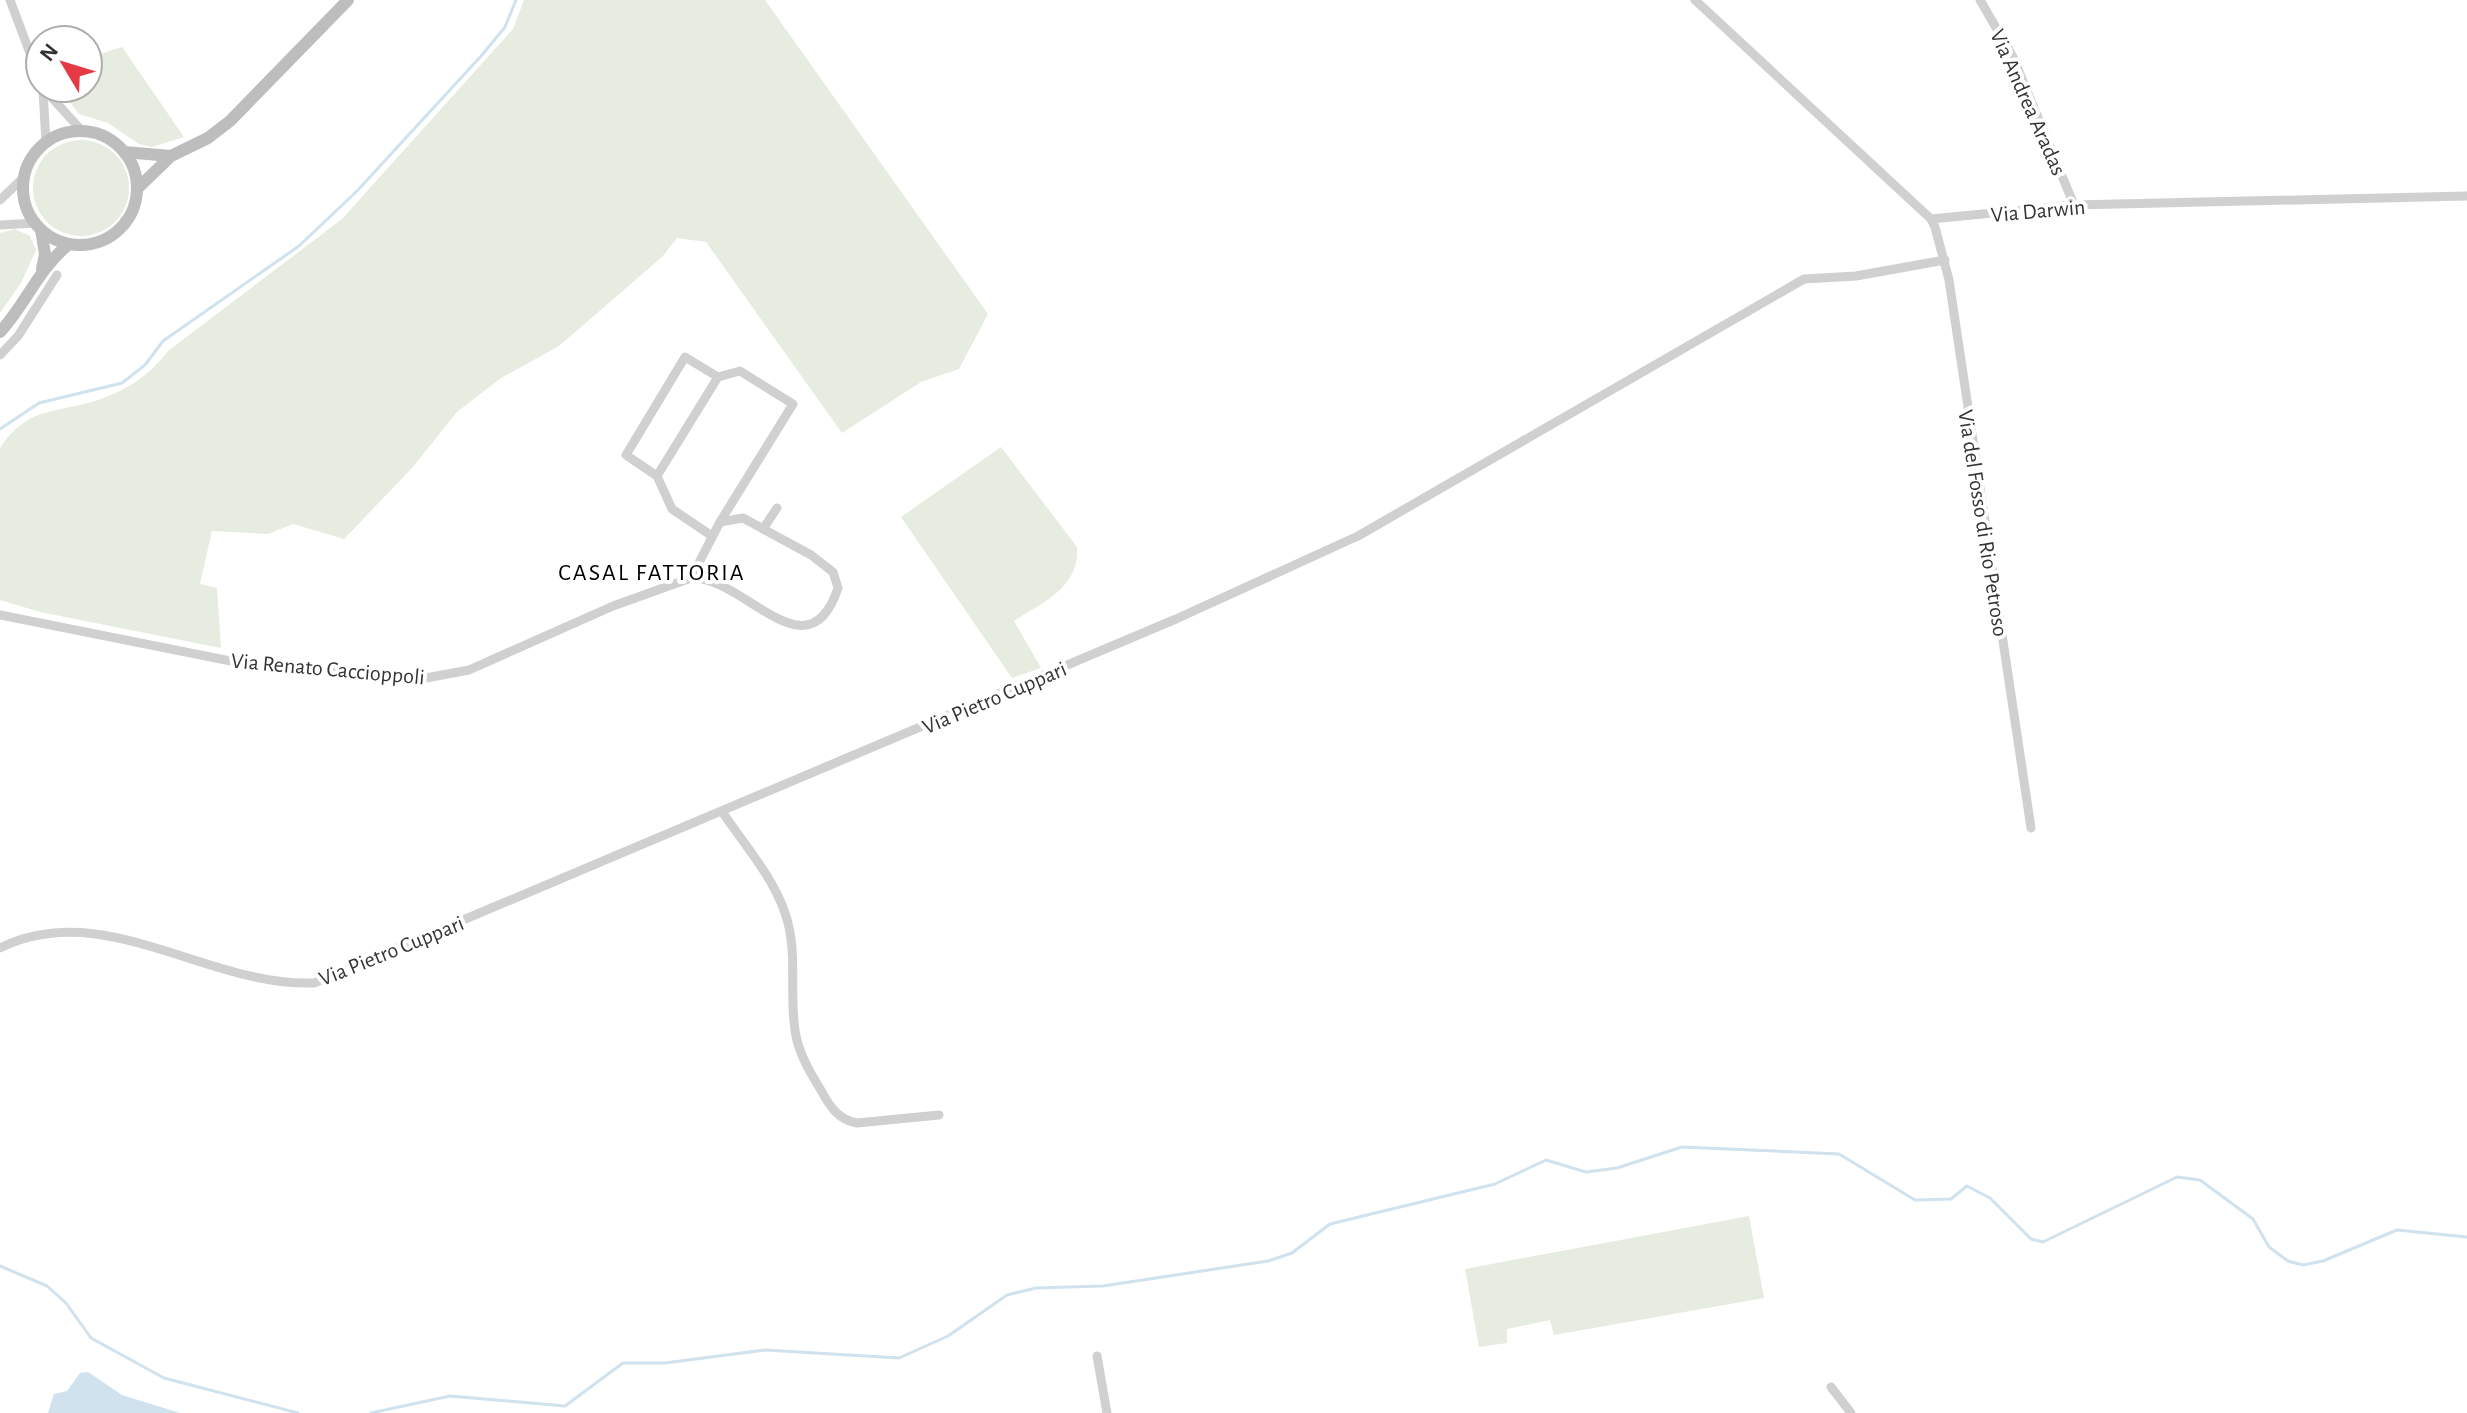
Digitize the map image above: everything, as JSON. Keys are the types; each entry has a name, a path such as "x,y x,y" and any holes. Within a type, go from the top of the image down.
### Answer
{"street":[{"path":"10,0 24,38"},
{"path":"137,189 171,156 208,138 230,121 348,0"},
{"path":"1695,0 1931,219"},
{"name":"Via Andrea Aradas","path":"1980,0 2021,76 2074,205"},
{"path":"43,104 46,143"},
{"path":"58,104 82,131"},
{"path":"0,200 22,179 33,156 61,134 82,131 105,137 124,152 136,176 137,189 129,216 110,236 83,245 69,244 39,226 0,225"},
{"path":"124,152 171,156"},
{"path":"22,179 26,204 39,226 45,254 42,269"},
{"name":"Via Darwin","path":"1931,219 2074,205 2467,196"},
{"name":"Via del Fosso di Rio Petroso","path":"1931,219 1945,260 2031,828"},
{"path":"0,332 12,320 42,269 69,244"},
{"name":"Via Pietro Cuppari","path":"0,948 44,932 86,931 267,981 314,983 723,813 1176,619 1358,536 1804,279 1856,276 1945,260"},
{"path":"0,355 18,336 57,275"},
{"path":"712,536 669,506 657,476 626,455 685,357 718,377"},
{"path":"657,476 718,377 740,371 793,404 720,522 691,578"},
{"path":"763,529 777,508"},
{"path":"691,578 703,577 790,625 806,627 815,623 837,591 836,576 822,562 743,518 720,522"},
{"name":"Via Renato Caccioppoli","path":"0,615 256,666 426,678 469,670 613,606 691,578"},
{"path":"723,813 785,911 791,935 796,1037 811,1074 830,1106 846,1120 857,1123 939,1115"},
{"path":"1097,1356 1107,1413"},
{"path":"1831,1387 1851,1413"}],"shaded area":[{"path":"524,0 765,0 988,314 959,369 921,382 842,433 706,242 677,238 662,257 559,346 501,378 457,412 412,468 344,539 293,524 268,534 212,531 200,584 217,588 221,648 40,612 0,600 0,448 11,434 22,424 44,413 98,400 137,381 168,351 342,219 513,29"},
{"path":"122,47 184,137 152,147 139,144 108,123 79,114 71,104 104,104 104,53"},
{"path":"81,140 99,144 115,154 125,170 129,188 125,206 115,222 99,232 81,236 63,232 47,222 37,206 33,188 37,170 47,154 63,144"},
{"path":"15,229 30,236 36,250 21,283 0,313 0,233"},
{"path":"1001,447 1077,547 1073,573 1066,583 1048,600 1014,621 1041,668 1012,678 901,517"},
{"path":"1749,1216 1764,1298 1554,1335 1550,1320 1507,1329 1507,1343 1479,1347 1465,1269"}],"water":[{"path":"88,1372 122,1395 180,1413 48,1413 54,1394 67,1391 80,1373"}],"waterway":[{"path":"0,429 39,403 122,383 145,365 163,341 299,246 357,191 482,55 505,27 516,0"},
{"path":"371,1413 450,1396 565,1406 623,1363 665,1363 765,1350 899,1358 948,1336 1007,1295 1036,1288 1103,1286 1268,1261 1292,1253 1330,1224 1495,1184 1546,1160 1586,1172 1617,1168 1682,1147 1839,1154 1915,1200 1951,1199 1967,1186 1990,1198 2031,1239 2043,1242 2177,1177 2200,1180 2253,1219 2269,1247 2288,1261 2303,1265 2323,1261 2397,1230 2467,1237"},
{"path":"0,1266 47,1286 66,1303 91,1338 164,1378 298,1413"}],"district":[{"name":"CASAL FATTORIA","path":"652,572"}]}
